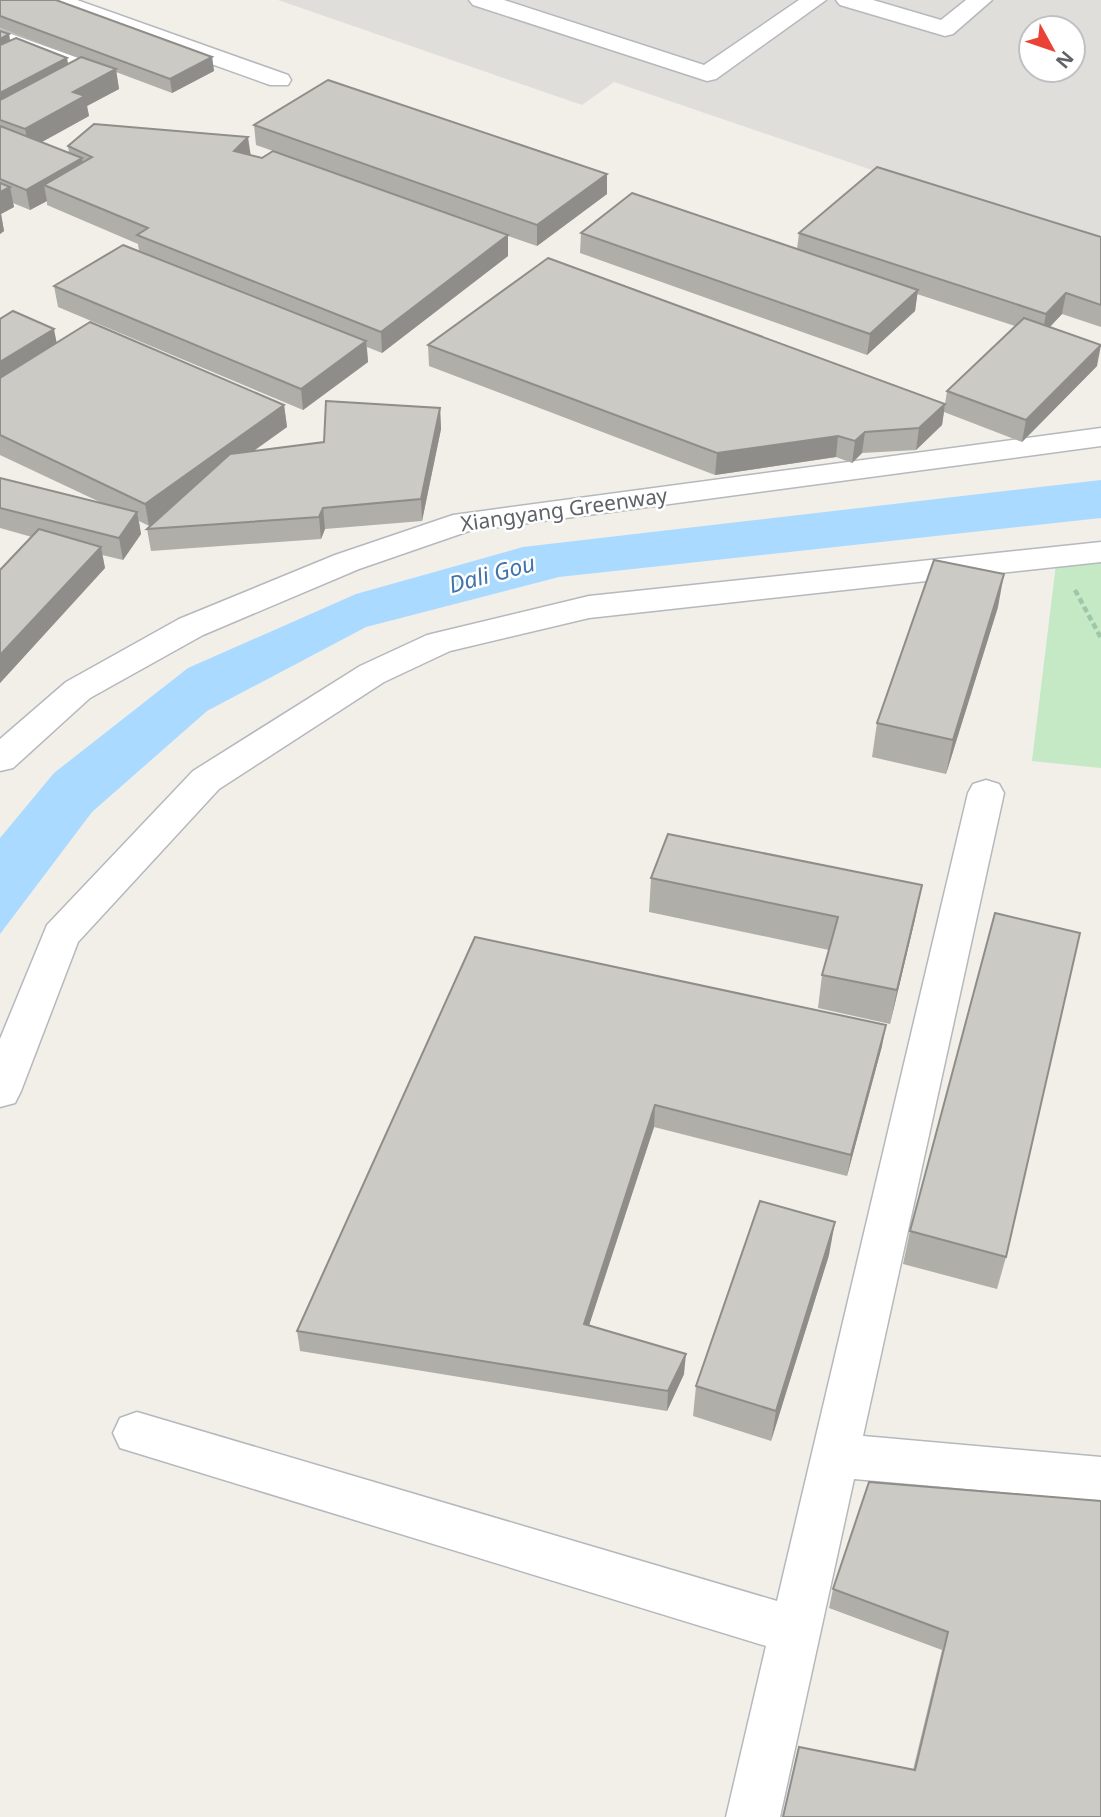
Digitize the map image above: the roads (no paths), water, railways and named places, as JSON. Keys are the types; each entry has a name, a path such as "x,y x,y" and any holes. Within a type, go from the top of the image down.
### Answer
{"street":[{"path":"55,0 279,80"},
{"path":"481,0 528,6 707,74 814,0"},
{"path":"848,0 945,29 980,0"},
{"path":"0,37 86,69 0,115"},
{"name":"Xiangyang Greenway","path":"0,759 78,690 191,627 347,562 464,522 1101,437"},
{"path":"0,1091 61,935 206,780 372,674 439,643 589,607 1101,552"},
{"path":"753,1817 833,1455 986,793"},
{"path":"137,1433 794,1630"},
{"path":"833,1455 1101,1479"}],"water":[{"name":"Dali Gou","path":"1101,480 1101,518 559,577 366,627 207,711 92,812 0,934 0,838 54,773 188,668 356,594 523,547"}]}
